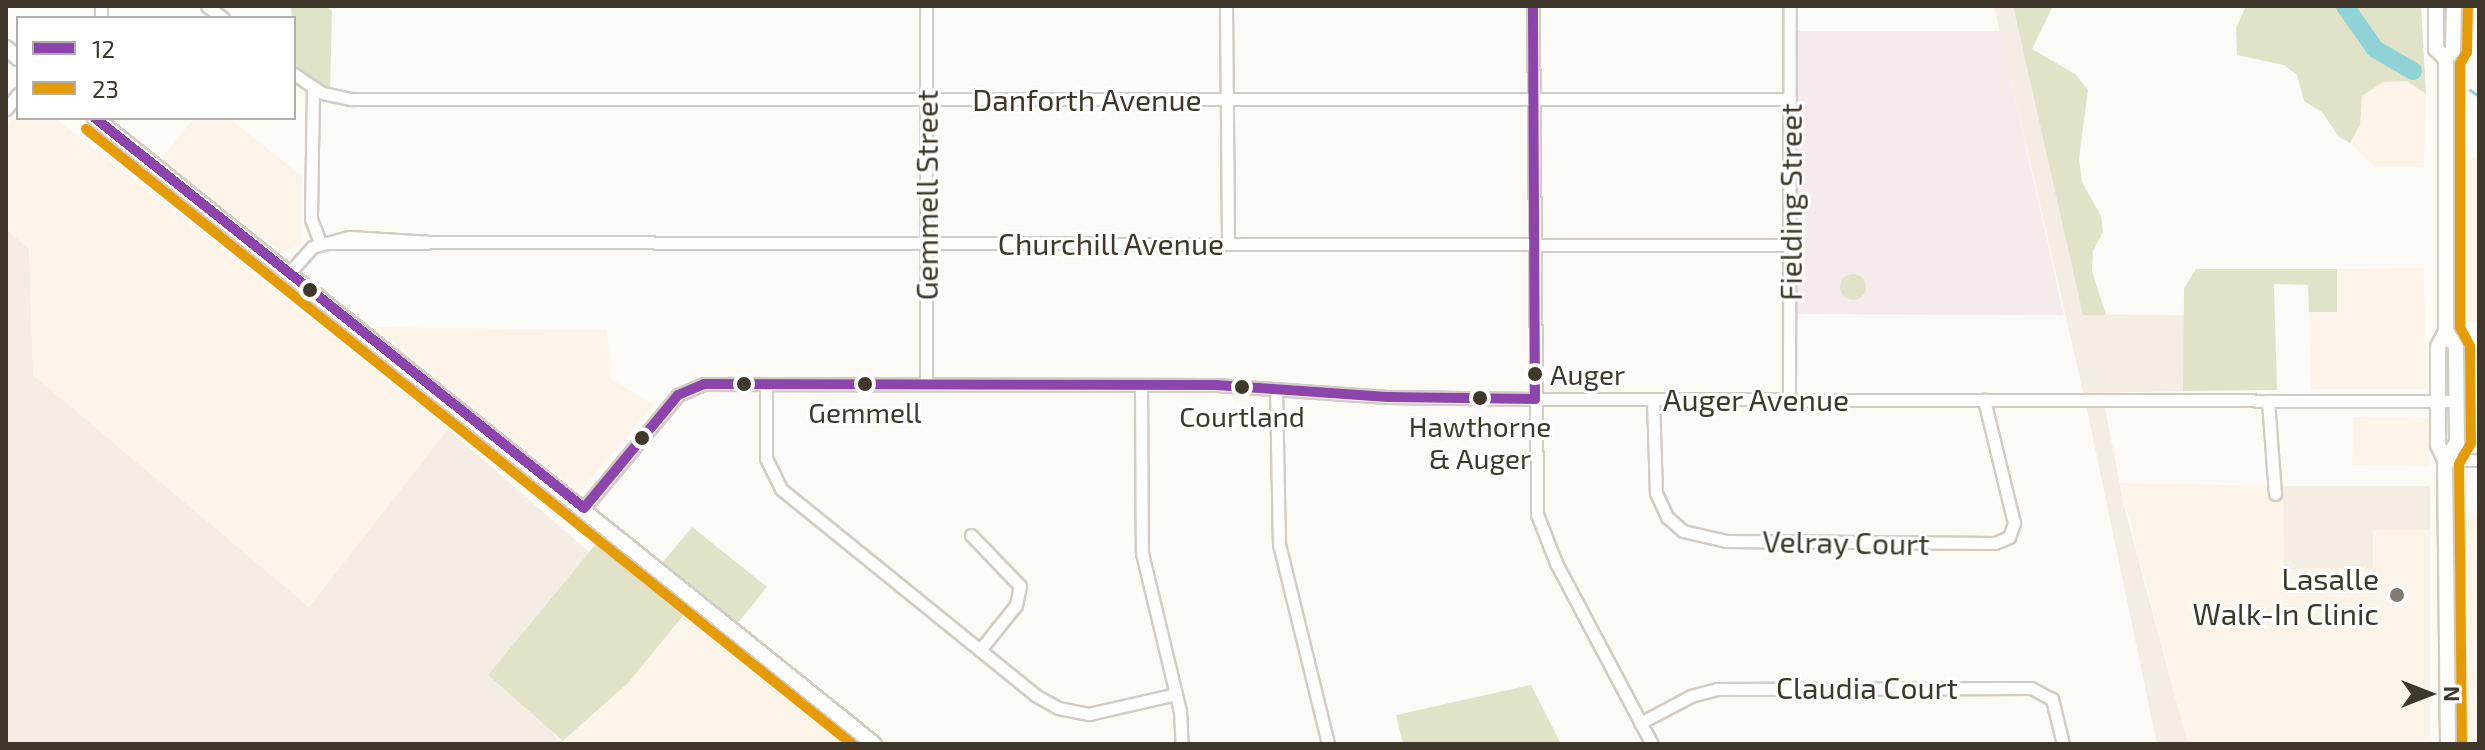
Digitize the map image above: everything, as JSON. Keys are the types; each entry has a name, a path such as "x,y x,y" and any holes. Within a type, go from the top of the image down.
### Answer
{"main road":[{"path":"2436,6 2436,49 2446,59"},
{"path":"2448,744 2445,460 2438,445 2438,347 2446,331 2446,59 2453,50 2454,6"},
{"path":"97,120 874,744"},
{"path":"2445,460 2457,443 2456,347 2446,331"}],"street":[{"name":"Gemmell Street","path":"926,6 926,384"},
{"path":"1226,6 1228,243"},
{"path":"1533,6 1534,490 1540,525 1652,744"},
{"name":"Fielding Street","path":"1789,399 1790,6"},
{"name":"Danforth Avenue","path":"296,75 313,88 351,99 1790,99"},
{"path":"288,274 320,243 311,219 313,88"},
{"name":"Churchill Avenue","path":"320,243 350,237 431,242 1790,245"},
{"name":"Auger Avenue","path":"584,508 686,389 704,384 1141,385 1535,399 2456,401"},
{"path":"766,384 766,458 776,484 1035,695 1069,712 1099,713 1176,694"},
{"path":"1141,385 1142,553 1176,694 1182,744"},
{"path":"1276,389 1279,544 1328,744"},
{"name":"Velray Court","path":"1653,399 1656,493 1667,517 1683,531 1726,541 1989,544 2009,537 2014,523 1984,400"},
{"path":"2268,401 2275,494"},
{"path":"2445,460 2479,460"},
{"path":"971,535 1020,586 1016,605 980,650"},
{"name":"Claudia Court","path":"1640,723 1691,696 1717,689 2031,688 2052,699 2063,744"}],"shaded area":[{"path":"1994,6 2013,6 2083,314 2184,315 2183,391 2102,393 2125,510 2188,744 2157,744 2085,400"},
{"path":"1790,31 2000,31 2064,315 1791,314"},
{"path":"2407,81 2426,94 2424,167 2374,167 2350,143 2360,125 2362,96 2383,82"},
{"path":"16,116 16,120 58,120 448,429 309,607 33,375 29,249 6,229 6,128"},
{"path":"192,120 232,120 302,176 301,244 283,253 160,160"},
{"path":"2464,158 2479,158 2479,323 2464,323"},
{"path":"6,229 29,249 33,375 309,607 448,429 589,552 488,675 544,721 561,744 6,744"},
{"path":"2424,268 2426,389 2311,389 2309,312 2337,312 2337,269"},
{"path":"374,327 607,330 611,379 654,405 579,492"},
{"path":"2353,417 2430,418 2429,466 2352,465"},
{"path":"2120,483 2283,486 2284,568 2373,568 2373,530 2430,530 2430,744 2188,744"},
{"path":"2283,486 2430,486 2430,530 2373,530 2373,568 2284,569"},
{"path":"2464,514 2479,514 2479,744 2464,744"},
{"path":"695,600 872,744 561,744 628,683"}],"green space":[{"path":"291,6 325,6 332,11 330,94 296,73 296,16 291,16"},
{"path":"2013,6 2053,6 2032,49 2075,74 2088,90 2079,158 2082,182 2101,216 2103,232 2093,251 2092,271 2106,315 2083,315"},
{"path":"2246,6 2421,6 2426,94 2407,81 2383,82 2362,96 2360,125 2350,143 2339,137 2322,112 2304,101 2297,75 2284,65 2237,55 2236,28"},
{"path":"2196,269 2337,269 2337,312 2309,312 2308,285 2274,284 2277,390 2183,391 2184,288"},
{"path":"1853,274 1862,278 1866,287 1862,296 1853,300 1844,296 1840,287 1844,278"},
{"path":"692,527 767,587 732,630 695,601 628,683 563,741 488,675 608,529 657,569"},
{"path":"1531,685 1561,744 1403,744 1396,715"}],"waterway":[{"path":"2345,6 2375,49 2413,71"},
{"path":"2470,90 2479,96"}],"transit line":[{"name":"12","path":"98,120 584,508 678,395 704,384 1216,385 1388,397 1535,399 1533,6"},
{"name":"23","path":"2462,744 2459,464 2471,443 2470,346 2460,327 2460,64 2467,52 2468,6"},
{"name":"23","path":"86,129 852,744"}],"place":[{"name":"Auger","path":"1535,374"},
{"name":"Gemmell","path":"865,384"},
{"name":"Courtland","path":"1242,387"},
{"name":"Hawthorne & Auger","path":"1480,398"},
{"name":"Lasalle Walk-In Clinic","path":"2397,595"}]}
